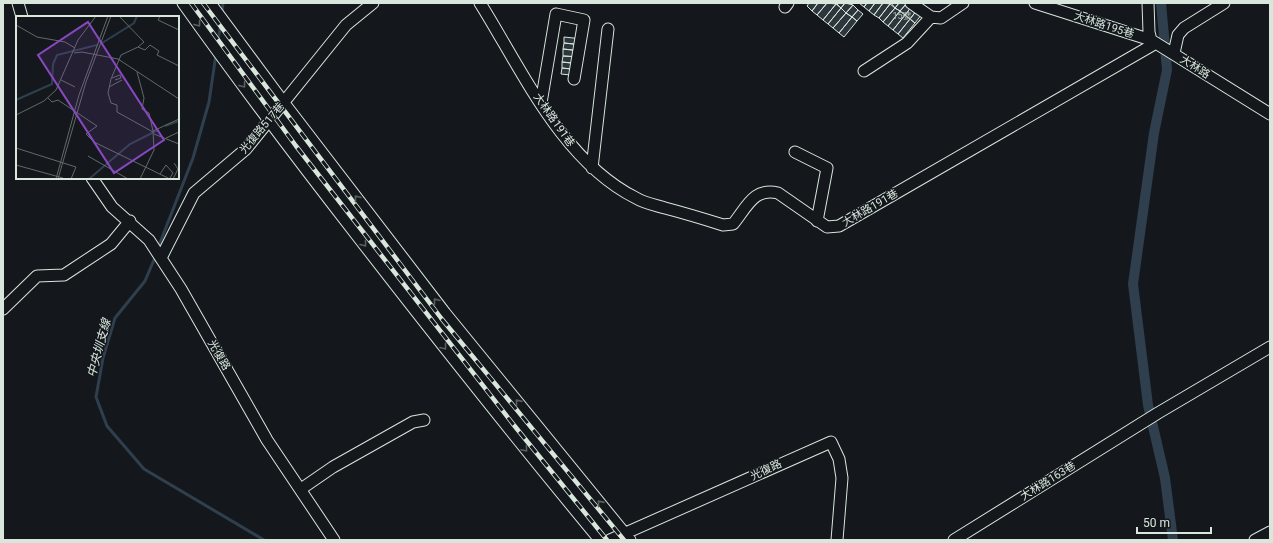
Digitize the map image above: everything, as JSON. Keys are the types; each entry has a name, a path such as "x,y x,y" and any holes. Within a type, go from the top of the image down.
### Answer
{"street":[{"path":"18,3 22,16"},
{"path":"183,3 269,120 503,422 600,540"},
{"path":"210,3 284,103 445,313 628,537"},
{"name":"光復路517巷","path":"161,258 194,193 246,149 346,25 372,3"},
{"name":"大林路191巷","path":"480,3 541,103 579,155 592,168 618,188 637,199 723,225 733,224 757,194 769,191 778,193 827,227 839,226 1155,42"},
{"path":"911,3 931,17 941,18 963,3"},
{"name":"大林路195巷","path":"1035,3 1155,42"},
{"path":"1148,3 1148,32 1155,42"},
{"path":"1174,54 1178,35 1184,28 1224,3"},
{"path":"541,103 556,14 584,20 574,79"},
{"path":"864,71 907,43 931,17"},
{"path":"592,168 608,29"},
{"name":"大林路","path":"1155,42 1270,114"},
{"path":"795,152 827,168 817,221"},
{"name":"光復路","path":"93,179 112,207 149,240 181,289 267,440 334,540"},
{"path":"3,309 37,276 64,275 110,244 130,222"},
{"name":"大林路163巷","path":"956,539 1138,425 1270,347"},
{"path":"301,489 333,467 413,422 424,420"},
{"name":"光復路","path":"610,540 628,537 831,442 839,459 842,478 837,540"},
{"path":"1255,540 1270,532"}],"building":[{"path":"809,3 818,3 812,11 807,6"},
{"path":"818,3 827,3 817,15 812,11"},
{"path":"827,3 836,4 823,20 817,15"},
{"path":"836,3 845,3 841,8"},
{"path":"845,3 853,5 846,13 841,8"},
{"path":"859,3 867,3 864,7"},
{"path":"867,3 875,3 869,11 864,7"},
{"path":"875,3 883,3 874,15 869,11"},
{"path":"883,3 890,4 879,18 874,15"},
{"path":"891,3 899,3 895,8"},
{"path":"899,3 907,3 900,11 895,8"},
{"path":"907,3 912,6 905,15 900,11"},
{"path":"836,4 841,8 828,24 823,20"},
{"path":"890,4 895,8 883,22 879,18"},
{"path":"853,5 858,10 852,17 846,13"},
{"path":"912,6 917,10 910,19 905,15"},
{"path":"841,8 846,13 833,28 828,24"},
{"path":"895,8 900,11 888,26 883,22"},
{"path":"858,10 863,14 857,21 852,17"},
{"path":"917,10 922,14 915,23 910,19"},
{"path":"900,11 905,15 893,30 888,26"},
{"path":"846,13 852,17 839,33 833,28"},
{"path":"905,15 910,19 898,34 893,30"},
{"path":"852,17 857,21 844,37 839,33"},
{"path":"910,19 915,23 903,38 898,34"},
{"path":"564,37 583,39 583,45 564,43"},
{"path":"564,43 583,45 582,51 563,49"},
{"path":"563,49 582,51 582,57 563,56"},
{"path":"563,56 582,57 581,64 562,62"},
{"path":"562,62 581,64 581,70 562,68"},
{"path":"562,68 581,70 580,76 561,74"}],"waterway":[{"name":"中央圳支線","path":"222,13 223,3"},
{"path":"1161,3 1167,70 1154,133 1133,284 1148,405 1165,478 1173,540"},
{"name":"中央圳支線","path":"217,45 221,23"},
{"name":"中央圳支線","path":"158,248 193,158 209,102 216,54"},
{"name":"中央圳支線","path":"156,255 145,281 115,318 103,358 96,397 107,426 144,469 264,540"}],"railway":[{"path":"191,3 296,146 513,424 607,540"},
{"path":"203,3 441,318 624,540"}]}
